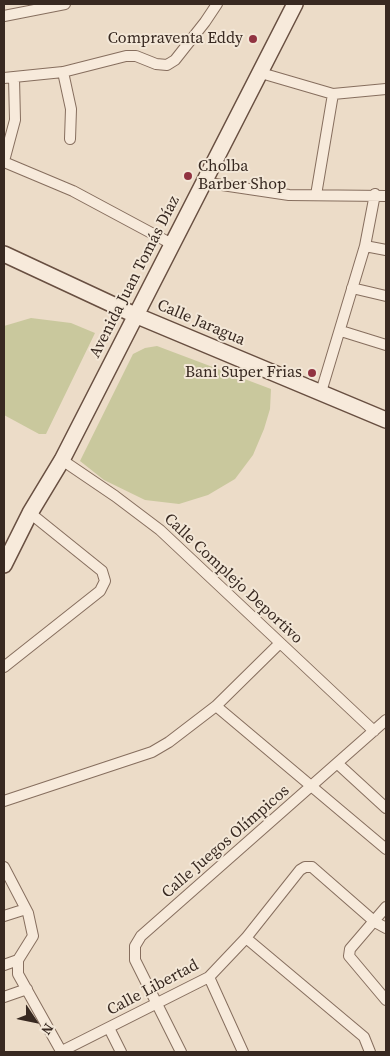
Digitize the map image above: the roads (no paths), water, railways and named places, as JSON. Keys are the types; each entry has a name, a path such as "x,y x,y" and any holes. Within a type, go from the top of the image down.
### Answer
{"street":[{"path":"4,16 65,4"},
{"path":"170,243 73,191 4,162 15,120 9,78 63,72 126,56 136,56 167,65 175,60 217,4"},
{"name":"Avenida Juan Tomás Díaz","path":"4,565 30,513 62,460 170,243 295,4"},
{"path":"63,72 71,109 70,139"},
{"path":"260,73 333,94 386,89"},
{"path":"316,195 333,94"},
{"path":"202,182 248,190 316,195 375,194 386,196"},
{"path":"321,392 341,331 364,246 375,194"},
{"path":"364,246 386,250"},
{"name":"Calle Jaragua","path":"4,254 135,315 386,420"},
{"path":"352,288 386,296"},
{"path":"341,331 386,345"},
{"name":"Calle Complejo Deportivo","path":"62,460 115,496 160,530 374,731"},
{"path":"4,667 100,591 105,581 102,571 30,513"},
{"path":"4,801 152,752 169,742 216,706 280,643"},
{"path":"216,706 386,849"},
{"name":"Calle Juegos Olímpicos","path":"181,1052 159,1004 135,960 135,946 141,936 386,720"},
{"path":"338,764 386,808"},
{"path":"4,867 26,909 33,936 18,960 18,974 60,1052"},
{"name":"Calle Libertad","path":"60,1052 159,1004 209,977 246,938 300,870 305,867 312,867 375,922"},
{"path":"386,907 350,949 348,956 386,1000"},
{"path":"4,916 26,909"},
{"path":"375,922 386,928"},
{"path":"246,938 364,1037 370,1052"},
{"path":"4,965 18,960"},
{"path":"209,977 243,1052"},
{"path":"4,998 26,989"},
{"path":"109,1028 121,1052"}],"place":[{"name":"Compraventa Eddy","path":"253,39"},
{"name":"Cholba Barber Shop","path":"188,176"},
{"name":"Bani Super Frias","path":"312,373"}]}
